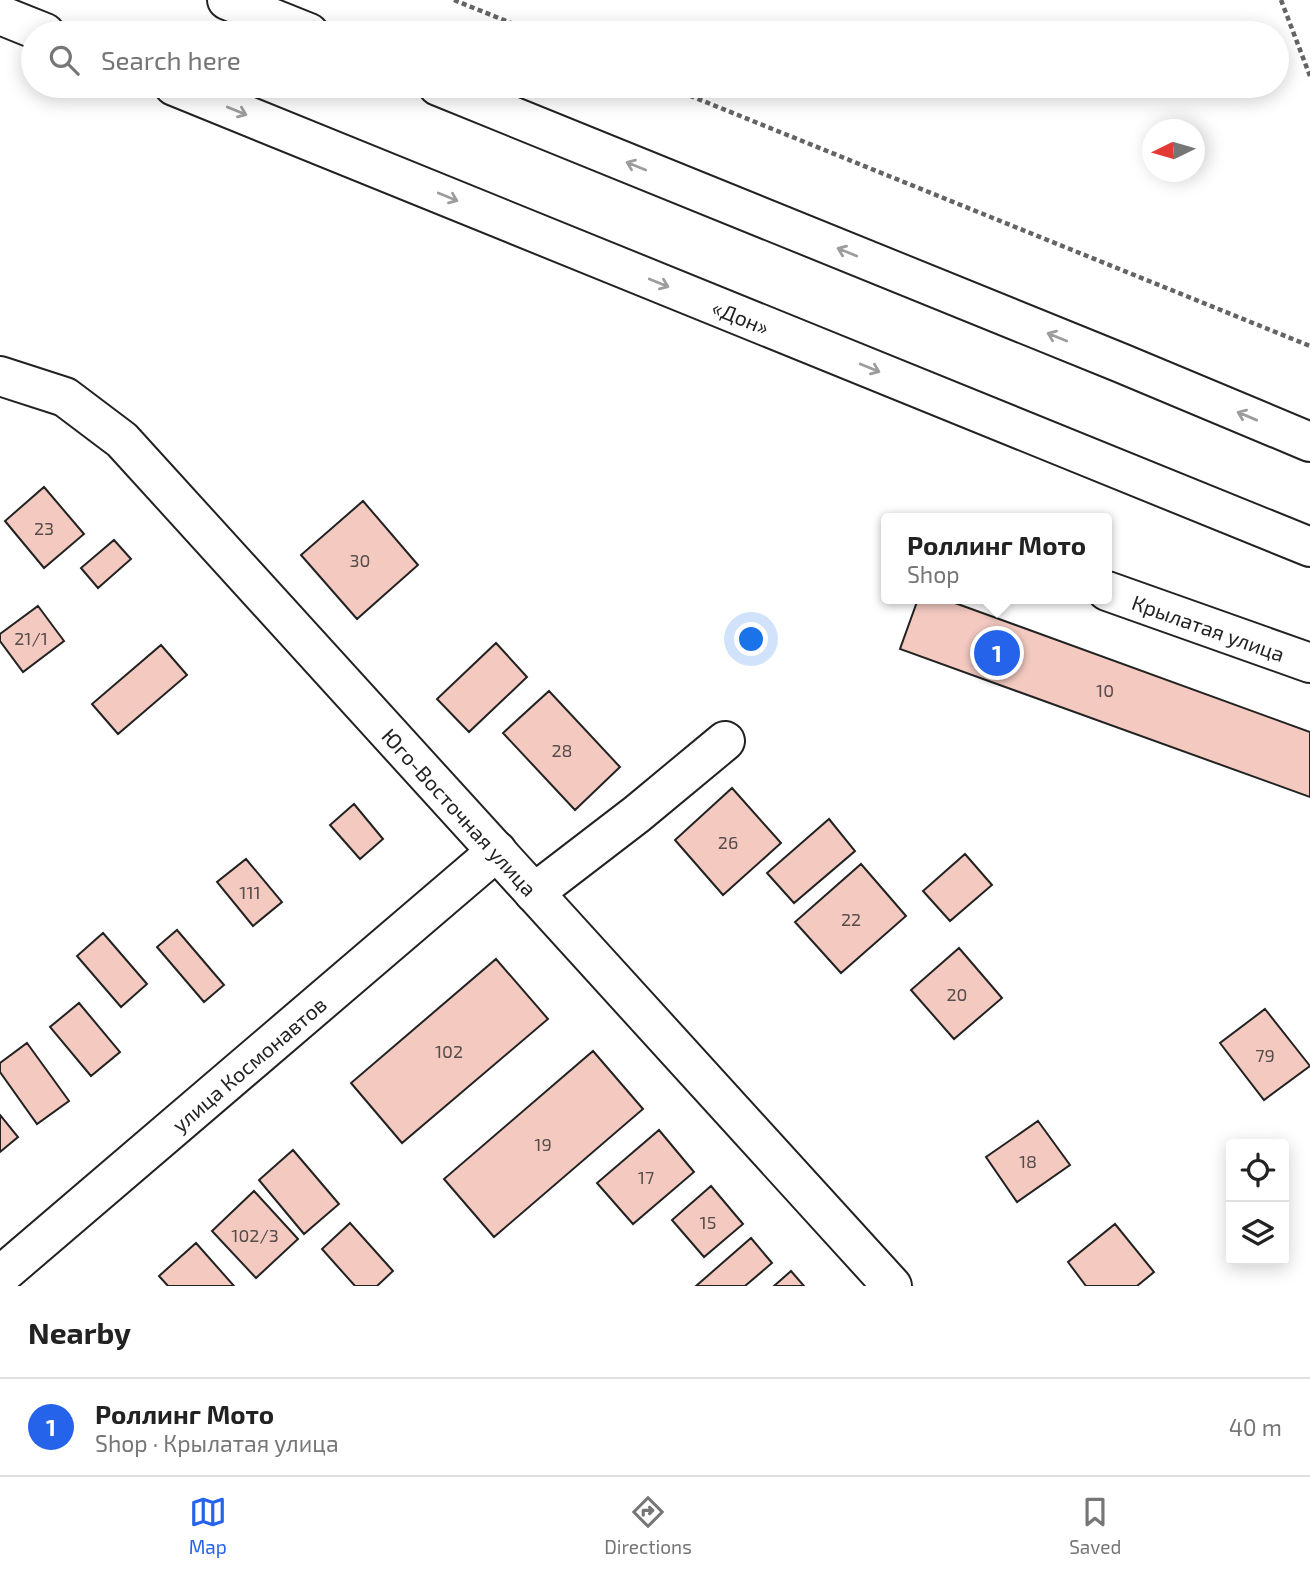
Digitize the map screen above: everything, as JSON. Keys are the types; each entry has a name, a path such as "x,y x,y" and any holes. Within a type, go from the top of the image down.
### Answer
{"main road":[{"path":"227,0 279,21"},
{"path":"0,15 21,23"},
{"name":"«Дон»","path":"204,98 1310,547"},
{"path":"468,98 1310,442"},
{"name":"Юго-Восточная улица","path":"0,376 65,397 122,440 892,1286"},
{"name":"Крылатая улица","path":"1112,593 1310,663"},
{"path":"534,892 637,814 725,741"},
{"name":"улица Космонавтов","path":"0,1276 497,851"}],"path":[{"path":"454,0 506,21"},
{"path":"1281,0 1310,76"},
{"path":"696,98 1310,346"}],"building":[{"path":"44,487 84,534 44,568 5,521"},
{"path":"363,501 418,565 357,619 301,555"},
{"path":"114,540 131,559 98,588 81,568"},
{"path":"916,604 958,604 1310,732 1310,797 900,649"},
{"path":"38,606 64,641 23,672 0,641 0,634"},
{"path":"496,643 527,677 469,732 437,699"},
{"path":"161,645 187,675 118,734 92,704"},
{"path":"549,691 620,767 575,810 503,733"},
{"path":"732,788 781,843 723,895 675,840"},
{"path":"354,804 383,839 360,859 330,825"},
{"path":"829,819 855,851 794,903 767,873"},
{"path":"965,854 992,885 950,921 923,891"},
{"path":"246,859 282,902 253,926 217,882"},
{"path":"861,864 906,916 841,973 795,922"},
{"path":"177,930 224,985 204,1002 157,947"},
{"path":"103,933 147,984 121,1007 77,956"},
{"path":"959,948 1002,998 954,1039 911,990"},
{"path":"496,959 548,1019 402,1143 351,1083"},
{"path":"79,1003 120,1052 91,1076 50,1027"},
{"path":"1265,1009 1310,1066 1264,1100 1220,1043"},
{"path":"27,1043 69,1101 37,1124 0,1072 0,1063"},
{"path":"593,1051 643,1109 494,1237 444,1179"},
{"path":"0,1115 18,1137 0,1152"},
{"path":"1038,1121 1070,1165 1017,1202 986,1157"},
{"path":"659,1130 694,1172 633,1224 597,1183"},
{"path":"293,1150 339,1204 304,1234 259,1180"},
{"path":"711,1186 743,1224 704,1257 672,1220"},
{"path":"254,1191 298,1239 256,1278 212,1231"},
{"path":"350,1223 393,1271 377,1286 355,1286 322,1249"},
{"path":"1115,1224 1154,1272 1137,1286 1086,1286 1068,1262"},
{"path":"751,1238 772,1263 745,1286 696,1286"},
{"path":"196,1243 234,1286 168,1286 159,1276"},
{"path":"791,1271 804,1286 774,1286"}],"place":[{"name":"Роллинг Мото","path":"997,653"}]}
